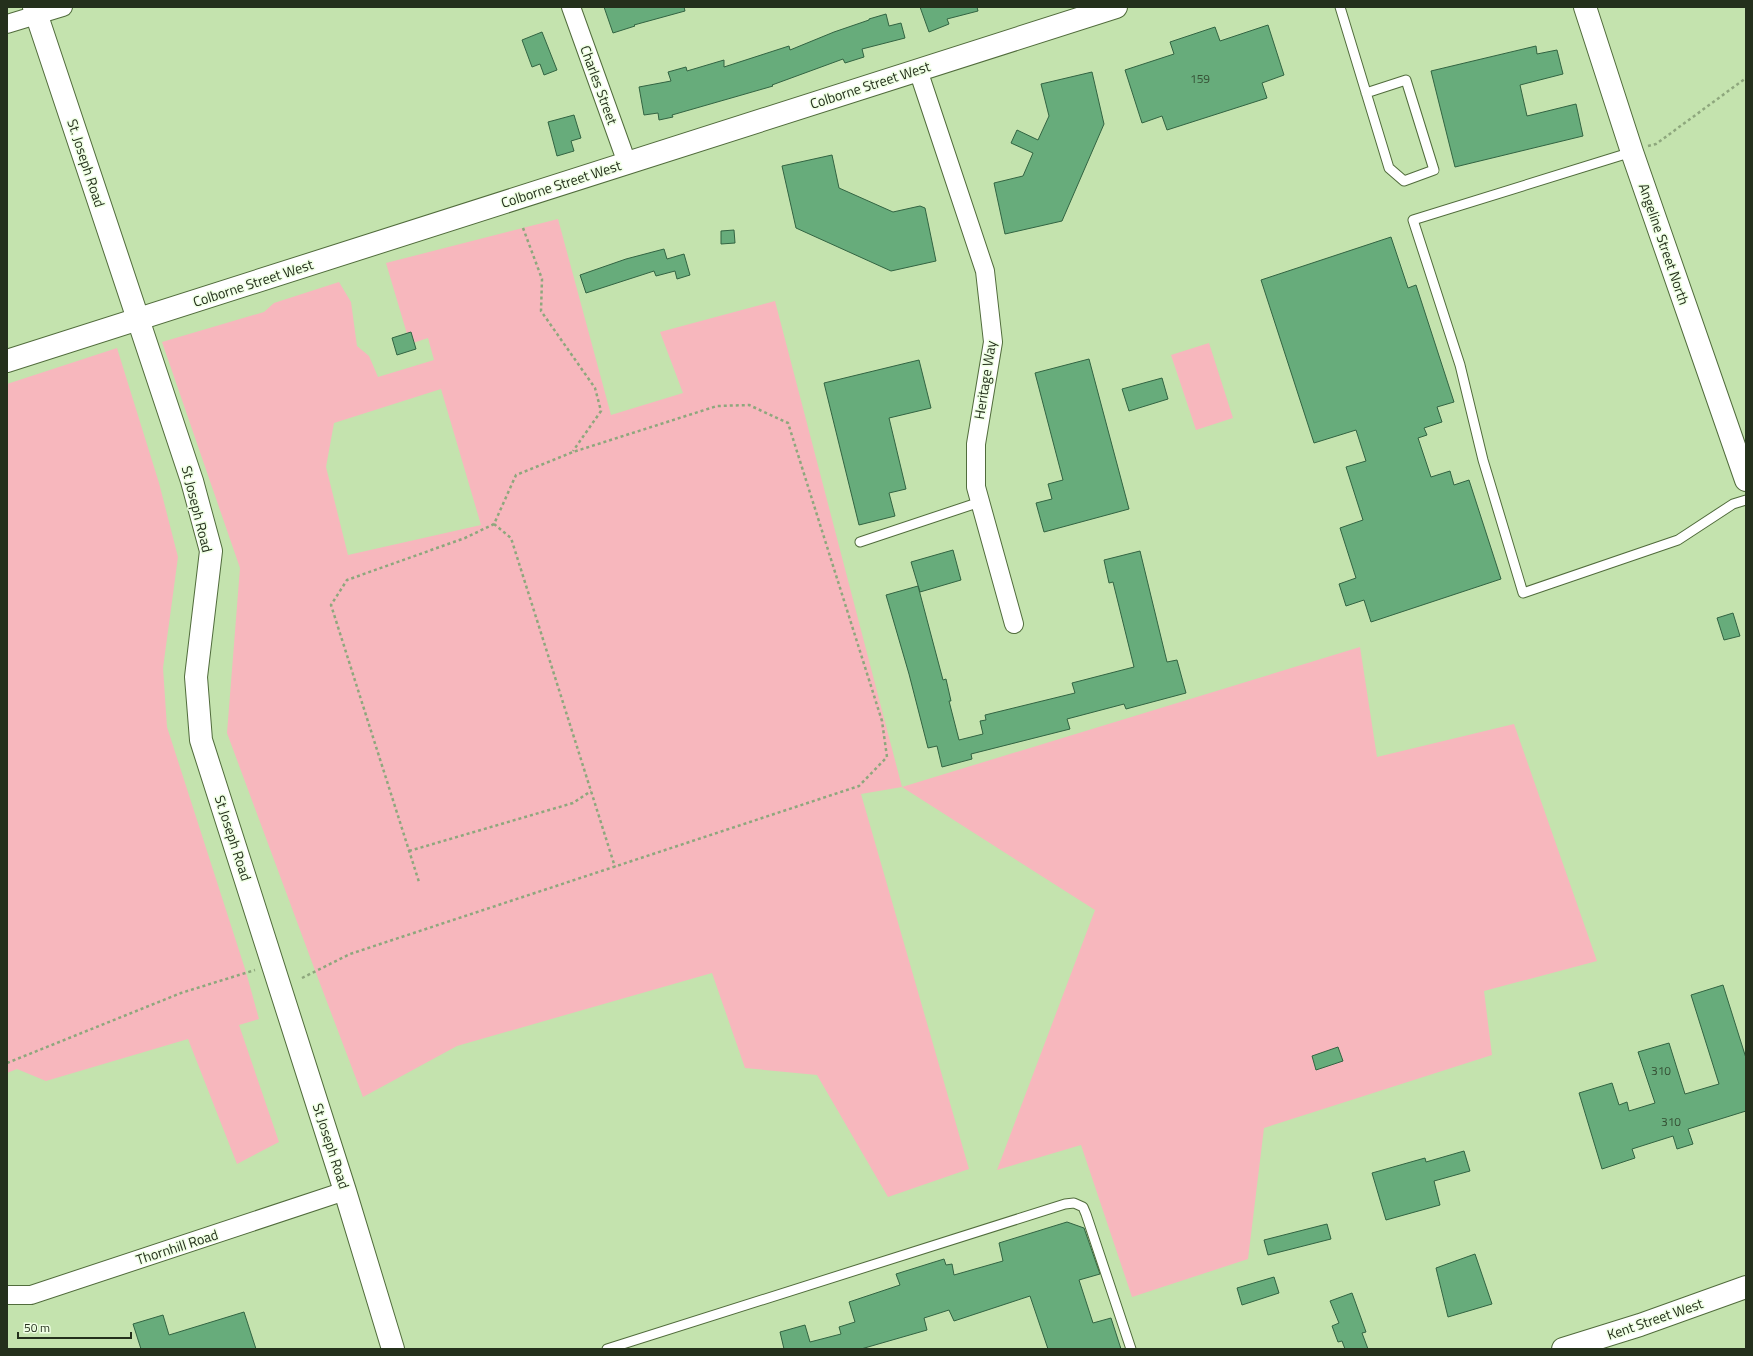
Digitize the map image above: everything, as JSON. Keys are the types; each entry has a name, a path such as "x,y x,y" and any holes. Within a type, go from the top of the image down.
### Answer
{"street":[{"path":"7,24 35,11 63,7"},
{"name":"Charles Street","path":"571,7 627,163"},
{"name":"Colborne Street West","path":"7,361 1116,7"},
{"name":"Angeline Street North","path":"1585,7 1632,152 1744,466"},
{"name":"St. Joseph Road","path":"35,11 137,319"},
{"name":"Heritage Way","path":"918,70 985,271 993,342 976,444 976,487 1014,624"},
{"name":"St Joseph Road","path":"137,319 192,481 211,551 196,677 202,740 345,1191 393,1349"},
{"name":"Thornhill Road","path":"7,1295 31,1295 345,1191"},
{"name":"Kent Street West","path":"1563,1349 1640,1325 1746,1287"}],"lane":[{"path":"1340,7 1366,93 1390,168 1404,181 1434,170 1406,80 1366,93"},
{"path":"1632,152 1413,220 1460,366 1483,460 1523,593 1678,540 1733,504 1746,500"},
{"path":"860,542 980,502"},
{"path":"607,1349 1065,1204 1074,1203 1083,1206 1131,1349"}],"path":[{"path":"1632,152 1656,144 1746,78"},
{"path":"523,228 542,278 541,311 594,388 601,411 573,452"},
{"path":"302,978 350,954 859,786 887,757 882,720 788,423 749,405 717,406 573,452 516,475 494,524 464,538 347,580 332,605 419,882"},
{"path":"494,524 511,538 615,867"},
{"path":"409,852 573,803 591,791"},
{"path":"7,1063 180,993 251,971 274,967"}],"shaded area":[{"path":"558,219 611,415 683,393 660,332 775,301 902,787 861,794 969,1169 888,1197 817,1075 745,1068 712,973 457,1046 363,1097 227,733 240,568 162,342 264,312 274,303 339,282 351,302 357,346 369,356 378,377 434,360 428,338 410,344 386,263","holes":["441,389 481,525 348,555 326,467 334,423"]},
{"path":"1209,343 1233,418 1196,430 1171,355"},
{"path":"117,348 159,483 178,557 163,668 167,727 246,972 259,1019 239,1025 279,1142 237,1164 188,1039 46,1081 17,1069 7,1073 7,384"},
{"path":"1360,647 1377,757 1514,724 1597,961 1484,991 1492,1055 1264,1128 1248,1259 1132,1297 1081,1145 997,1170 1095,910 902,787"}],"building":[{"path":"604,7 684,7 685,11 634,25 635,26 613,33"},
{"path":"920,7 977,7 978,11 947,19 949,24 929,32"},
{"path":"886,14 889,26 901,23 905,38 862,49 864,57 845,63 843,59 772,85 773,86 672,115 673,117 659,120 658,113 644,115 639,87 671,81 668,72 686,67 687,71 724,60 724,67 789,46 790,50 834,32"},
{"path":"1268,25 1284,75 1262,83 1267,98 1167,130 1162,116 1142,123 1125,70 1174,54 1170,42 1215,27 1220,41"},
{"path":"542,32 557,70 544,75 540,64 532,67 522,40"},
{"path":"1536,46 1537,54 1557,50 1563,74 1520,85 1527,116 1576,104 1583,136 1455,167 1431,71"},
{"path":"1092,72 1104,124 1062,221 1005,234 994,183 1023,176 1033,153 1011,143 1017,130 1038,140 1049,116 1041,84"},
{"path":"574,115 581,138 571,141 574,151 557,156 548,122"},
{"path":"832,155 839,188 893,212 920,206 925,208 936,261 891,271 796,228 782,166"},
{"path":"734,230 735,243 721,244 721,231"},
{"path":"1391,237 1408,288 1416,285 1454,402 1437,407 1442,422 1424,428 1427,435 1418,438 1431,477 1450,471 1454,485 1469,480 1501,579 1371,622 1364,600 1346,606 1339,584 1356,578 1340,528 1363,520 1346,467 1366,461 1356,430 1314,443 1261,280"},
{"path":"664,249 667,259 684,254 690,275 677,279 675,271 656,276 654,271 586,293 580,275 626,259"},
{"path":"411,332 416,349 397,355 392,338"},
{"path":"1089,359 1129,509 1044,532 1036,503 1052,499 1048,484 1063,480 1035,373"},
{"path":"919,360 931,408 889,418 906,489 889,493 895,516 859,525 824,383"},
{"path":"1162,378 1168,399 1129,411 1122,389"},
{"path":"953,550 961,580 920,592 911,562"},
{"path":"1140,551 1167,662 1177,660 1186,693 1126,709 1124,704 1067,719 1070,729 971,754 972,759 942,767 937,746 928,748 909,674 886,595 918,586 943,680 946,679 951,701 949,701 959,740 983,734 980,721 986,720 985,715 1075,693 1072,683 1134,667 1113,582 1109,583 1104,560"},
{"path":"1733,613 1740,636 1724,640 1717,618"},
{"path":"1723,985 1746,1058 1746,1111 1688,1129 1693,1144 1677,1149 1673,1136 1632,1149 1635,1158 1602,1169 1579,1093 1612,1083 1619,1105 1627,1102 1629,1111 1655,1103 1638,1052 1669,1043 1685,1094 1719,1084 1691,995"},
{"path":"1338,1047 1343,1061 1316,1070 1312,1056"},
{"path":"1464,1151 1470,1171 1434,1181 1440,1205 1386,1220 1372,1173 1425,1158 1426,1162"},
{"path":"1067,1222 1084,1228 1100,1274 1079,1280 1093,1323 1111,1318 1121,1349 1048,1349 1030,1296 954,1321 949,1310 924,1318 927,1330 861,1349 784,1349 780,1332 805,1325 810,1342 841,1334 839,1327 855,1322 849,1302 900,1285 896,1274 944,1259 946,1265 952,1264 954,1275 1003,1261 999,1243"},
{"path":"1327,1224 1331,1239 1268,1255 1264,1240"},
{"path":"1475,1254 1492,1304 1448,1317 1436,1268"},
{"path":"1274,1277 1279,1293 1242,1305 1237,1288"},
{"path":"1352,1293 1366,1332 1362,1333 1368,1349 1345,1349 1342,1341 1338,1342 1332,1326 1339,1323 1330,1301"},
{"path":"244,1312 256,1349 141,1349 133,1324 163,1315 169,1335"}]}
